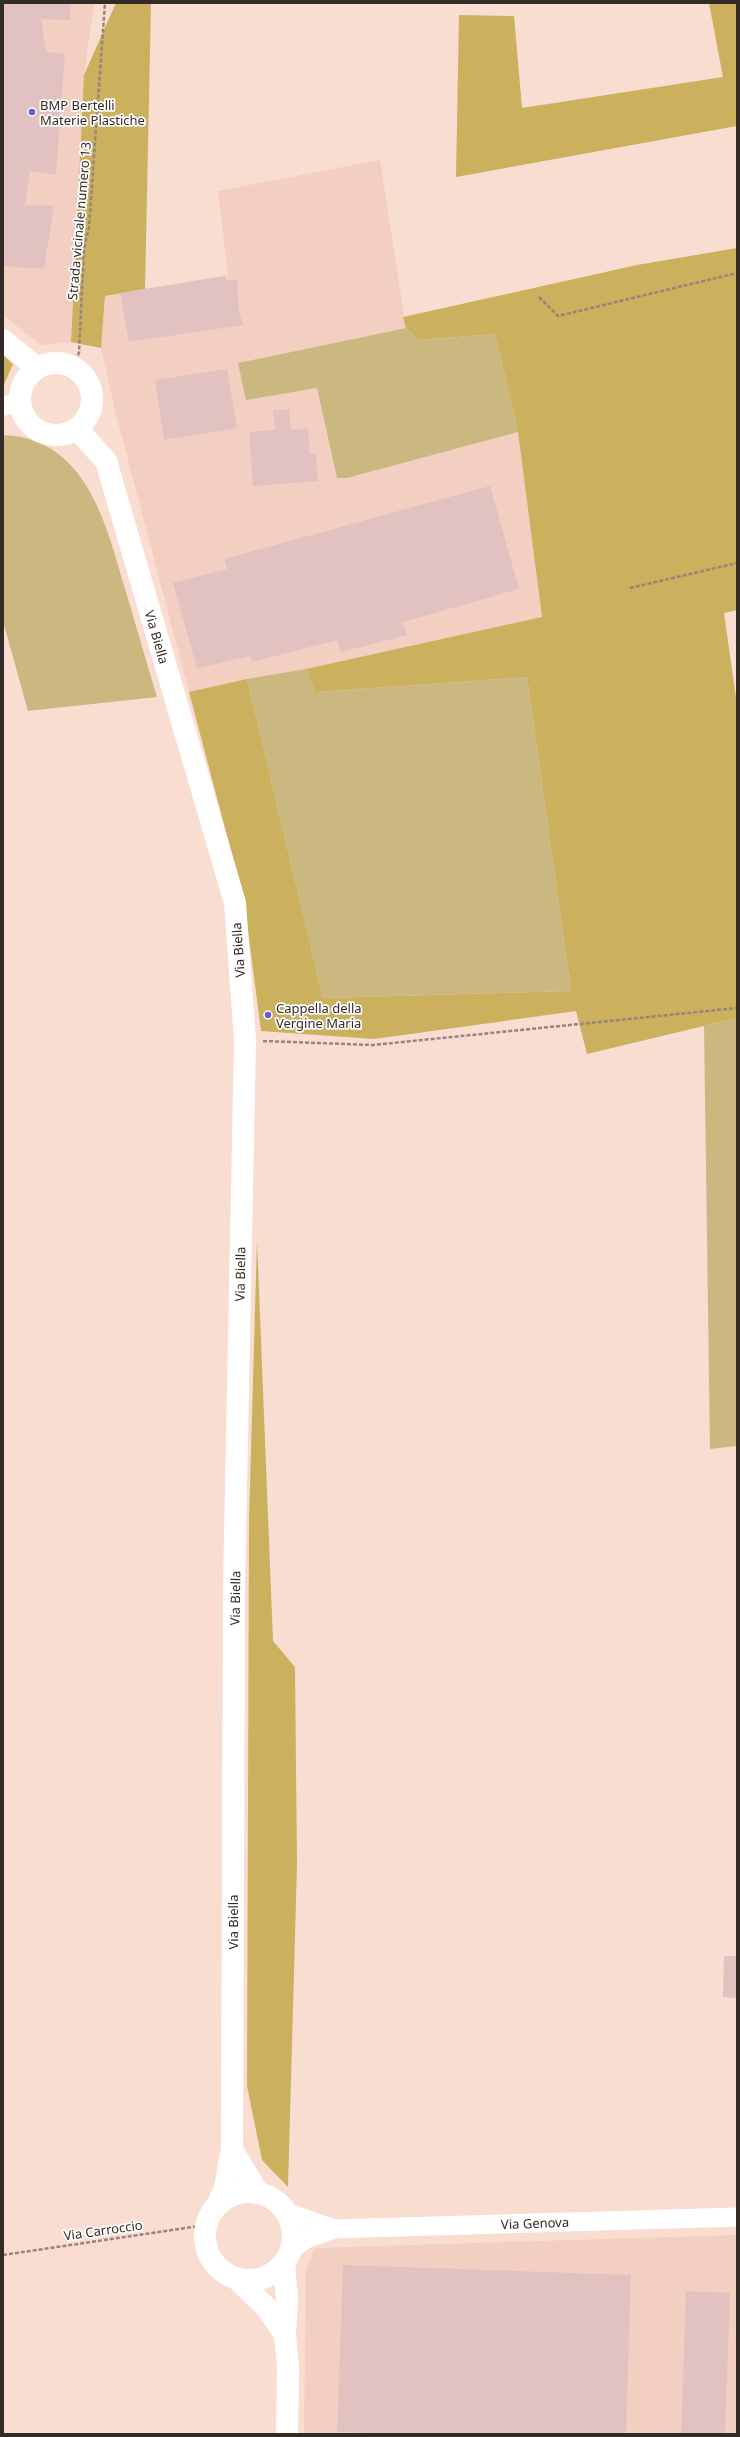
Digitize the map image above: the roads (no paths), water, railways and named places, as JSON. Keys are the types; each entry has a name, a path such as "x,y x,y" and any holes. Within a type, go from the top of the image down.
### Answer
{"street":[{"path":"3,340 37,368"},
{"path":"56,362 75,368 84,376 90,386 93,398 91,410 86,420 77,429 66,434 53,435 41,432 12,404 24,382 37,368 56,362"},
{"name":"Via Biella","path":"77,429 106,461 235,902 245,1040 234,1596 232,2149 225,2188 218,2204"},
{"path":"232,2149 258,2193"},
{"path":"287,2434 288,2366 285,2336 288,2257 294,2236 292,2224 286,2212 279,2203 258,2193 244,2192 230,2196 218,2204 206,2225 204,2239 207,2252 214,2264 224,2274 237,2279 250,2281 263,2279 274,2273 288,2257"},
{"name":"Via Genova","path":"286,2212 334,2228"},
{"name":"Via Genova","path":"288,2257 308,2238 334,2228 737,2217"},
{"path":"237,2279 267,2308 285,2336"}],"place":[{"name":"BMP Bertelli Materie Plastiche","path":"32,112"},
{"name":"Cappella della Vergine Maria","path":"268,1015"}]}
